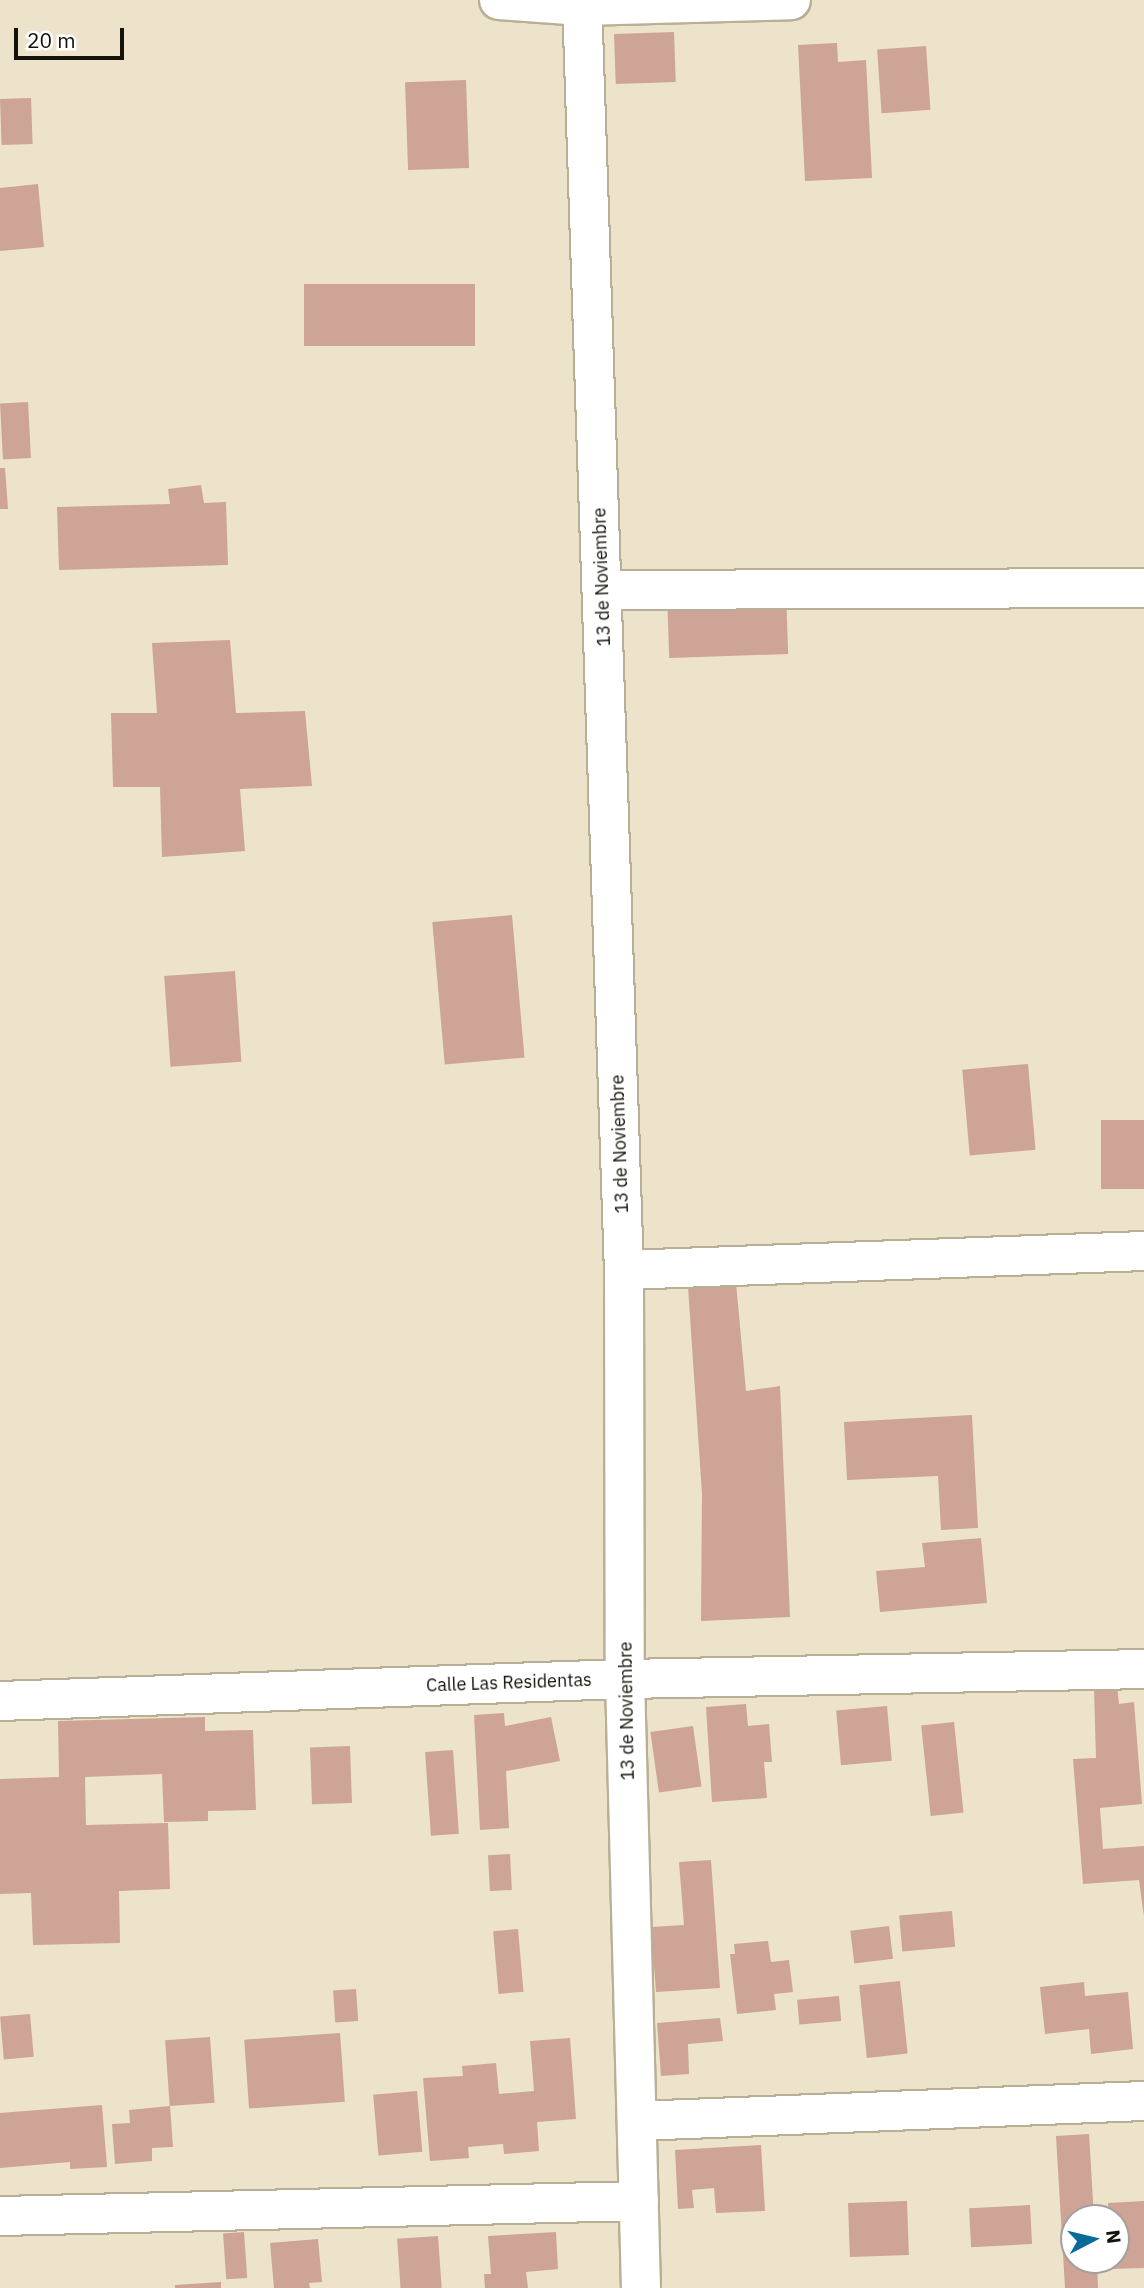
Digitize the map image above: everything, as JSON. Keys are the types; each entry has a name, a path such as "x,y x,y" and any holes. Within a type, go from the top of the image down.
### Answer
{"street":[{"path":"499,0 582,3 791,0"},
{"name":"13 de Noviembre","path":"582,3 624,1270 625,1679 641,2288"},
{"path":"602,590 1144,588"},
{"path":"624,1270 1144,1251"},
{"name":"Calle Las Residentas","path":"0,1700 625,1679 1144,1669"},
{"path":"637,2121 1144,2101"},
{"path":"0,2216 639,2201"}],"building":[{"path":"674,32 676,82 616,84 614,34"},
{"path":"837,43 838,62 866,60 872,178 805,181 798,45"},
{"path":"926,46 930,110 882,113 877,49"},
{"path":"466,80 469,168 408,170 405,82"},
{"path":"31,98 33,144 2,145 0,99"},
{"path":"38,184 44,247 0,251 0,188"},
{"path":"304,284 475,284 475,346 304,346"},
{"path":"28,402 31,458 3,459 0,403"},
{"path":"0,468 5,468 8,509 0,509"},
{"path":"201,485 204,503 226,502 228,565 59,570 57,507 170,504 168,489"},
{"path":"786,592 788,654 669,658 667,596"},
{"path":"230,640 236,713 305,711 312,786 240,789 245,851 162,857 160,787 113,787 111,713 157,713 152,643"},
{"path":"512,915 524,1057 445,1064 432,922"},
{"path":"235,971 241,1062 171,1067 164,976"},
{"path":"1028,1064 1035,1150 970,1155 962,1070"},
{"path":"1101,1120 1144,1120 1144,1189 1101,1189"},
{"path":"736,1283 746,1391 780,1386 790,1617 701,1621 702,1494 688,1287"},
{"path":"972,1415 978,1528 941,1530 938,1476 847,1480 844,1422"},
{"path":"981,1538 987,1603 880,1612 876,1571 925,1567 922,1543"},
{"path":"1117,1686 1119,1704 1134,1702 1142,1804 1100,1808 1103,1849 1144,1846 1144,1917 1139,1880 1083,1884 1073,1759 1096,1758 1094,1688"},
{"path":"746,1704 748,1726 769,1724 772,1762 764,1762 767,1798 712,1802 706,1707"},
{"path":"887,1706 892,1761 841,1765 836,1710"},
{"path":"504,1713 505,1726 551,1717 560,1761 506,1771 509,1828 480,1830 474,1715"},
{"path":"205,1717 205,1731 253,1730 256,1810 208,1811 208,1821 164,1822 162,1774 85,1777 86,1825 168,1823 170,1889 119,1891 120,1943 33,1945 31,1893 0,1894 0,1779 59,1777 58,1721"},
{"path":"954,1722 964,1813 931,1816 921,1725"},
{"path":"693,1726 701,1786 659,1792 650,1732"},
{"path":"350,1746 352,1803 312,1804 310,1747"},
{"path":"453,1750 459,1834 431,1836 425,1752"},
{"path":"510,1854 512,1890 490,1891 488,1855"},
{"path":"711,1860 720,1988 656,1992 651,1927 684,1925 679,1862"},
{"path":"952,1911 955,1947 902,1951 899,1916"},
{"path":"889,1926 893,1959 854,1964 850,1931"},
{"path":"518,1929 523,1992 499,1994 493,1931"},
{"path":"768,1941 771,1962 789,1960 793,1992 774,1994 776,2010 737,2014 730,1954 735,1954 734,1944"},
{"path":"900,1981 908,2054 867,2058 859,1985"},
{"path":"1084,1982 1085,1996 1128,1992 1133,2049 1091,2054 1089,2029 1045,2034 1040,1987"},
{"path":"356,1989 358,2021 335,2023 333,1991"},
{"path":"839,1996 841,2021 799,2025 797,2000"},
{"path":"30,2014 34,2057 4,2059 0,2017"},
{"path":"720,2018 723,2041 688,2044 689,2074 661,2076 657,2023"},
{"path":"340,2033 345,2102 249,2109 244,2040"},
{"path":"210,2037 215,2103 170,2106 165,2040"},
{"path":"570,2038 576,2119 537,2122 539,2151 504,2154 503,2144 468,2147 469,2158 430,2161 423,2078 463,2076 462,2066 496,2063 499,2094 534,2091 530,2041"},
{"path":"417,2091 422,2152 378,2156 373,2095"},
{"path":"102,2105 107,2167 70,2169 70,2162 0,2168 0,2113"},
{"path":"170,2106 173,2147 152,2148 152,2161 115,2164 112,2124 130,2123 129,2110"},
{"path":"1089,2134 1093,2204 1060,2204 1056,2136"},
{"path":"761,2145 765,2211 716,2213 714,2188 692,2190 694,2208 678,2209 675,2150"},
{"path":"907,2201 909,2255 850,2257 848,2203"},
{"path":"1144,2201 1144,2268 1130,2268 1130,2204 1108,2203"},
{"path":"1030,2205 1032,2244 971,2247 969,2208"},
{"path":"244,2232 247,2278 226,2279 223,2233"},
{"path":"556,2232 558,2269 526,2272 528,2288 485,2288 484,2274 491,2274 488,2236"},
{"path":"438,2236 442,2288 401,2288 397,2239"},
{"path":"318,2239 322,2282 309,2283 310,2288 274,2288 270,2243"},
{"path":"1064,2274 1098,2274 1098,2288 1065,2288"},
{"path":"221,2282 221,2288 175,2288 175,2285"}]}
